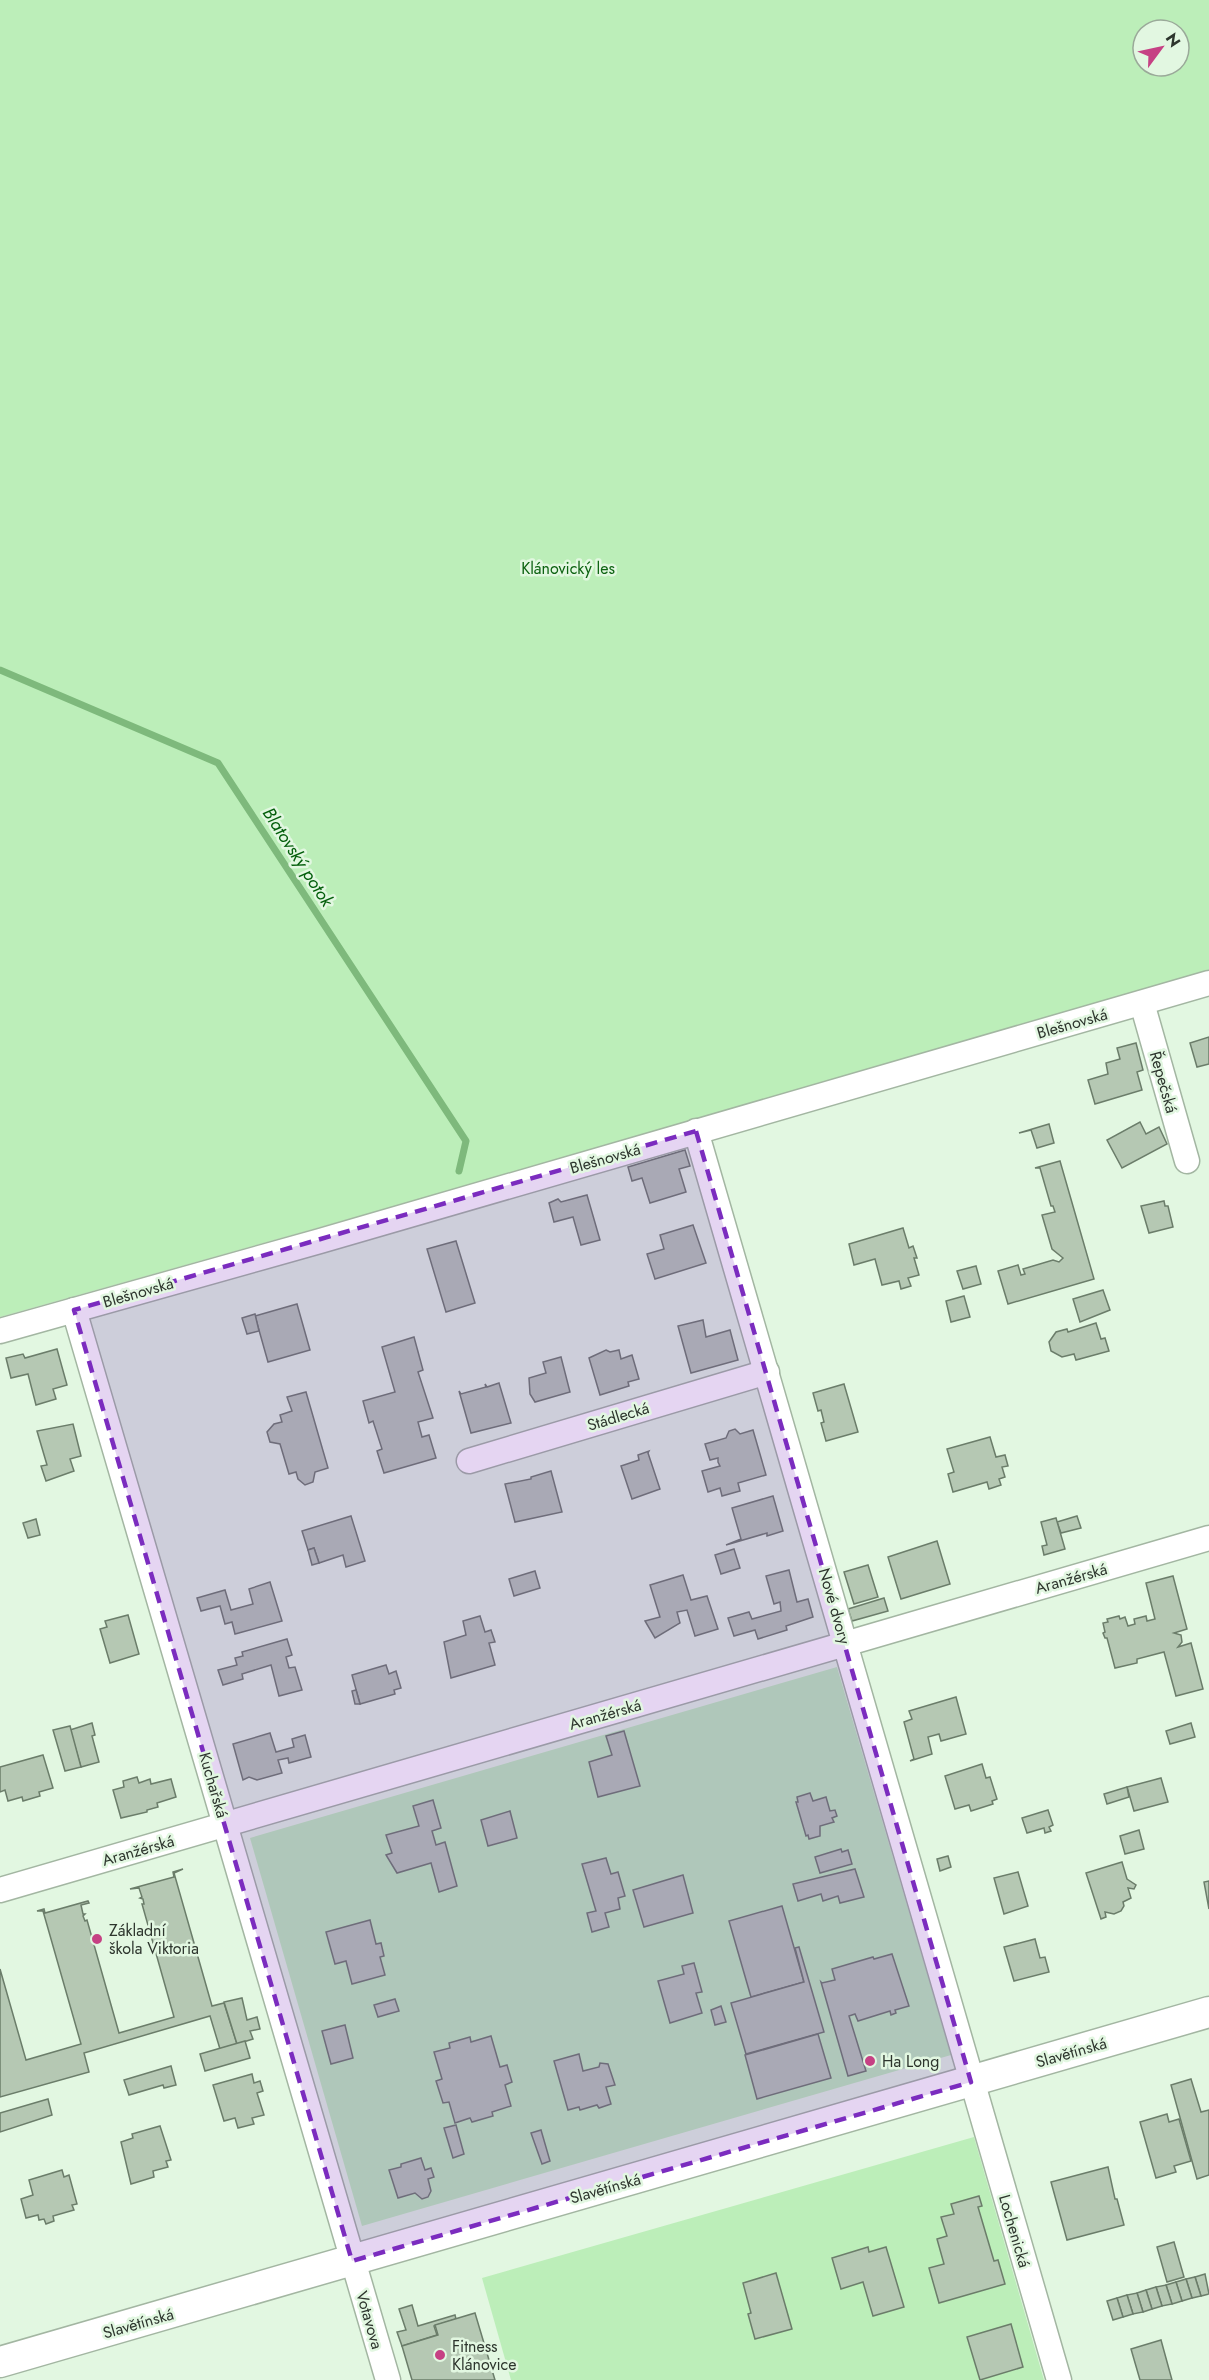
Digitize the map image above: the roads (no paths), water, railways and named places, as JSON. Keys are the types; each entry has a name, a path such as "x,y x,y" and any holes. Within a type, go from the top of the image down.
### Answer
{"street":[{"name":"Blešnovská","path":"0,1331 320,1241 1209,983"},
{"name":"Řepečská","path":"1142,1003 1187,1161"},
{"name":"Nové dvory","path":"696,1131 971,2082"},
{"name":"Kuchařská","path":"74,1310 352,2261"},
{"name":"Stádlecká","path":"469,1461 766,1372"},
{"name":"Aranžérská","path":"0,1890 1209,1538"},
{"name":"Slavětínská","path":"0,2362 1209,2012"},
{"name":"Lochenická","path":"971,2082 1059,2380"},
{"name":"Votavova","path":"352,2261 388,2380"}],"waterway":[{"name":"Blatovský potok","path":"0,670 218,763 466,1141 459,1171"}],"place":[{"name":"Základní škola Viktoria","path":"97,1939"},
{"name":"Ha Long","path":"870,2061"},
{"name":"Fitness Klánovice","path":"440,2355"}],"park label":[{"name":"Klánovický les","path":"568,568"}]}
